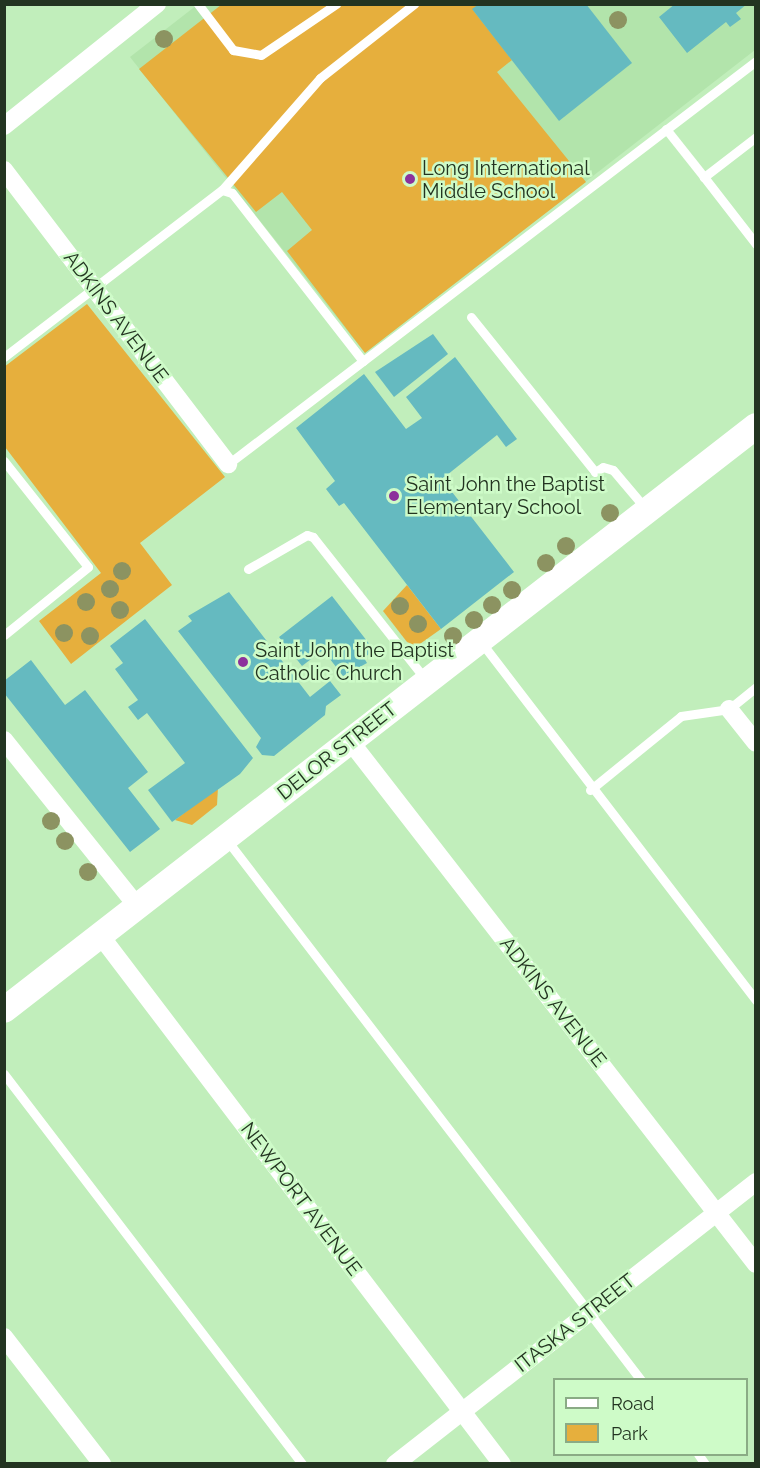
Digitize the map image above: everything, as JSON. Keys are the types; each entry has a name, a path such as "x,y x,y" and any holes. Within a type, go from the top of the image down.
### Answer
{"street":[{"path":"4,126 157,4"},
{"name":"ADKINS AVENUE","path":"4,170 228,464"},
{"name":"DELOR STREET","path":"4,1010 756,426"},
{"path":"729,709 756,743"},
{"path":"4,740 137,906"},
{"name":"ADKINS AVENUE","path":"350,741 756,1264"},
{"name":"NEWPORT AVENUE","path":"100,935 502,1464"},
{"name":"ITASKA STREET","path":"395,1464 756,1182"},
{"path":"4,1337 102,1464"}],"lane":[{"path":"198,4 233,50 261,55 336,4"},
{"path":"4,357 222,190 320,78 414,4"},
{"path":"228,464 756,61"},
{"path":"666,129 755,244"},
{"path":"704,177 756,137"},
{"path":"222,190 232,193 363,361"},
{"path":"471,316 595,472 603,466 614,470 647,510"},
{"path":"4,461 88,567 4,635"},
{"path":"248,569 307,535 313,537 426,681"},
{"path":"480,640 590,790 756,1001"},
{"path":"590,790 681,716 729,709 756,687"},
{"path":"225,838 639,1378"},
{"path":"4,1074 302,1464"}],"shaded area":[{"name":"Long International Middle School","path":"197,5 755,5 755,50 365,353 130,57"}],"green space":[{"name":"Long International Middle School","path":"221,5 479,5 473,10 512,60 497,72 586,182 365,353 287,251 312,230 282,192 256,212 139,69"},
{"path":"87,304 225,477 140,543 172,585 71,664 39,621 101,573 5,447 4,367"},
{"path":"407,585 441,629 417,646 407,642 383,611"},
{"path":"218,787 217,805 192,825 175,820"}],"building":[{"path":"479,4 586,4 632,63 559,121 472,9"},
{"path":"675,4 747,4 736,13 741,19 730,27 726,22 687,53 659,17"},
{"path":"433,334 448,354 394,397 375,372"},
{"name":"Saint John the Baptist Elementary School","path":"455,357 517,439 506,447 497,435 442,479 514,572 441,629 344,503 339,506 326,489 335,481 296,428 364,374 406,429 422,418 406,397"},
{"name":"Saint John the Baptist Catholic Church","path":"229,592 310,697 330,681 341,695 326,706 325,715 274,756 262,755 256,747 261,738 178,631 192,621 188,616"},
{"path":"332,596 374,650 364,658 367,663 343,676 323,650 302,666 279,637"},
{"path":"145,619 253,758 240,774 172,822 148,790 185,763 147,713 138,720 128,707 138,700 115,669 123,663 110,646"},
{"path":"31,660 65,705 85,690 148,772 128,788 160,829 130,852 4,693 4,681"}],"place":[{"name":"Long International Middle School","path":"410,179"},
{"name":"Saint John the Baptist Elementary School","path":"394,496"},
{"name":"Saint John the Baptist Catholic Church","path":"243,662"}]}
